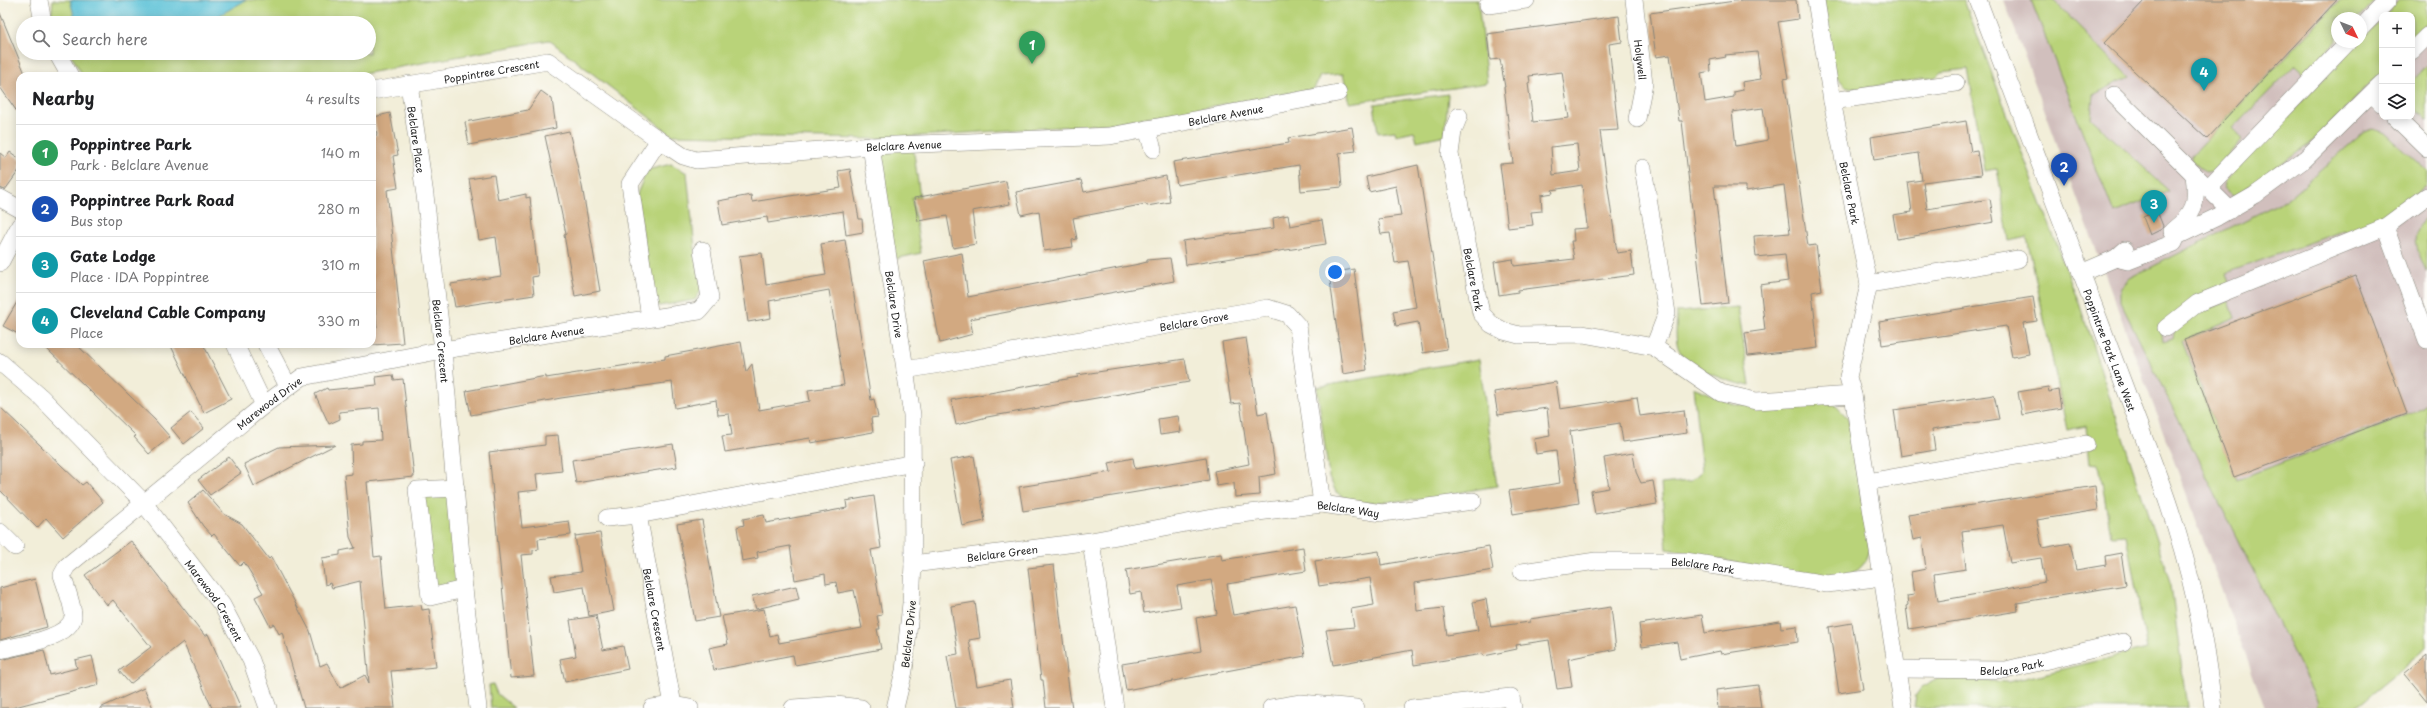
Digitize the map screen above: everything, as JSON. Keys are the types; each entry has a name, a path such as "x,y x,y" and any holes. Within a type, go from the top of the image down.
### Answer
{"street":[{"path":"39,0 42,16"},
{"path":"1488,5 1526,0"},
{"name":"Holywell","path":"1634,0 1644,83 1637,119"},
{"name":"Belclare Park","path":"1816,0 1832,101 1869,284 1848,377 1853,395 1884,577 1903,708"},
{"name":"Poppintree Park Lane West","path":"1978,0 2184,549 2199,614 2213,708"},
{"path":"2367,22 2388,0"},
{"path":"2415,48 2427,36"},
{"path":"2208,188 2342,48"},
{"path":"61,60 68,72"},
{"name":"Poppintree Crescent","path":"376,90 548,61 659,140"},
{"path":"1832,101 1956,83"},
{"name":"Belclare Place","path":"409,84 425,194"},
{"name":"Belclare Avenue","path":"659,140 683,156 696,160 871,146 1110,136 1338,93"},
{"path":"2174,234 2230,210 2305,159 2379,94"},
{"path":"2114,95 2230,210"},
{"name":"Belclare Park","path":"1459,116 1453,131 1450,154 1482,313 1491,324 1519,335 1583,334 1654,347 1721,392 1756,401 1853,395"},
{"path":"2398,120 2427,148"},
{"path":"1147,129 1152,149"},
{"path":"650,318 630,184 659,140"},
{"name":"Belclare Drive","path":"871,146 912,415 914,463 913,564 904,671 895,708"},
{"path":"1643,168 1667,313 1654,347"},
{"path":"2081,273 2116,258 2128,261 2174,243 2174,234 2189,218 2198,197 2194,175"},
{"name":"Belclare Crescent","path":"425,194 443,350 464,589 478,708"},
{"path":"2166,328 2198,303 2385,227 2427,196"},
{"path":"0,198 16,208"},
{"path":"2385,227 2427,340"},
{"path":"0,263 16,233"},
{"name":"Belclare Avenue","path":"443,350 699,311 710,298 702,250"},
{"path":"1869,284 2018,259"},
{"name":"Belclare Grove","path":"905,370 1268,308 1287,314 1298,326 1322,504"},
{"path":"237,348 264,405"},
{"path":"268,348 288,386"},
{"name":"Marewood Drive","path":"143,502 288,386 302,377 443,350"},
{"name":"Marewood Crescent","path":"0,362 41,397 143,502 222,605 251,660 268,708"},
{"path":"1867,482 2086,444"},
{"path":"607,518 638,514 914,463"},
{"path":"456,488 416,490 430,597 464,589"},
{"path":"0,650 59,634 69,626 73,616 62,575 67,566 143,502"},
{"name":"Belclare Way","path":"1223,517 1322,504 1382,513 1473,502"},
{"name":"Belclare Crescent","path":"638,514 673,705"},
{"name":"Belclare Green","path":"913,564 1091,541 1223,517"},
{"path":"0,532 15,547"},
{"path":"1091,541 1114,708"},
{"name":"Belclare Park","path":"1522,572 1596,561 1685,561 1827,584 1884,577"},
{"name":"Belclare Park","path":"1898,669 2006,670 2123,642"},
{"path":"1412,708 1511,697 1513,708"},
{"path":"1271,708 1301,703 1356,708"},
{"path":"652,708 673,705 690,708"},
{"path":"793,708 836,705 861,708"}],"shaded area":[{"path":"2004,0 2427,0 2427,648 2354,708 2265,708"}],"green space":[{"path":"53,0 1478,0 1487,83 1350,103 1343,74 1320,76 1314,89 1106,124 872,139 672,135 549,40 373,72 81,72 74,60 376,60 376,16 51,16"},
{"path":"1823,0 1964,0 2079,303 2171,585 2187,708 1914,708 1916,695 1921,688 1939,678 2009,682 2147,649 2126,535 2111,536 2099,464 2090,463 2086,426 2067,430 2027,237 2009,241 1997,168 1985,170 1968,69 1941,72 1936,77 1857,89 1845,86 1831,69"},
{"path":"2031,0 2053,0 2129,77 2093,95 2091,118 2169,191 2114,213"},
{"path":"2340,0 2375,0 2364,12 2331,12 2331,47 2305,74 2295,65 2233,128 2243,139 2213,171 2205,172 2192,161 2192,155"},
{"path":"2399,0 2427,0 2427,22 2415,35 2415,12 2388,12"},
{"path":"2379,21 2379,74 2314,141 2234,197 2224,188 2225,182 2353,48 2367,48 2367,34"},
{"path":"2427,65 2427,122 2415,108 2415,77"},
{"path":"1448,94 1445,135 1417,141 1414,131 1396,135 1395,131 1378,133 1374,104"},
{"path":"2372,129 2385,133 2427,171 2427,185 2385,224 2349,239 2345,230 2226,273 2230,286 2161,327 2163,342 2173,339 2175,331 2180,324 2187,319 2204,310 2229,301 2235,318 2182,341 2237,480 2414,412 2427,404 2427,648 2354,708 2316,708 2318,703 2120,301 2120,289 2130,278 2289,198 2364,132"},
{"path":"913,146 920,197 912,198 921,253 890,260 873,149"},
{"path":"671,164 687,173 695,249 702,288 695,300 659,306 651,292 637,194 647,170"},
{"path":"2427,215 2427,273 2420,257 2416,237 2421,223"},
{"path":"1738,307 1750,386 1718,377 1696,367 1680,352 1677,343 1677,312"},
{"path":"1479,359 1497,486 1450,494 1445,498 1368,503 1348,500 1336,492 1329,477 1317,387"},
{"path":"1693,387 1735,405 1833,403 1848,418 1870,549 1868,556 1860,568 1853,573 1838,576 1817,575 1763,568 1667,549 1661,484 1690,481 1702,471"},
{"path":"456,488 466,594 430,597 417,490"},
{"path":"493,684 497,694 514,708 491,708 489,685"}],"water":[{"path":"70,0 246,0 218,16 74,16"}],"building":[{"path":"1742,0 1796,0 1798,19 1778,22 1788,78 1784,79 1808,246 1816,245 1822,290 1812,292 1818,348 1748,356 1745,333 1765,330 1760,285 1788,281 1785,254 1756,257 1754,236 1790,233 1784,185 1746,191 1746,186 1714,186 1728,303 1703,306 1682,121 1679,121 1670,55 1656,57 1650,13","holes":["1757,52 1761,79 1742,82 1743,90 1734,92 1734,97 1705,102 1701,73 1711,71 1710,60 1726,57 1725,55","1763,108 1768,140 1736,146 1732,112"]},
{"path":"2145,0 2337,0 2207,139 2104,43"},
{"path":"0,13 16,52 16,60 19,60 24,72 16,72 16,110 0,87"},
{"path":"1619,16 1622,42 1609,44 1618,130 1600,131 1617,253 1631,251 1634,275 1518,290 1518,292 1499,295 1494,262 1513,259 1514,266 1574,259 1571,241 1574,241 1573,229 1587,228 1587,225 1582,185 1552,190 1553,193 1541,195 1542,211 1531,212 1533,225 1508,228 1500,164 1513,163 1505,87 1500,59 1490,60 1487,34","holes":["1562,72 1569,118 1533,122 1528,83 1530,82 1529,76","1577,144 1580,171 1553,175 1551,147"]},
{"path":"541,91 552,99 556,128 469,145 465,122 528,110"},
{"path":"390,113 398,155 393,156 398,188 387,190 403,343 376,345 377,135 376,116"},
{"path":"1966,121 1971,152 1977,151 1981,175 1923,182 1927,209 1990,199 1994,222 1897,239 1893,215 1912,212 1908,182 1922,180 1918,153 1874,160 1871,137"},
{"path":"1352,127 1356,151 1339,153 1342,187 1301,191 1299,165 1177,185 1173,162 1289,143 1288,138"},
{"path":"569,131 582,186 600,291 575,296 564,235 566,234 545,136"},
{"path":"10,152 16,156 16,175 5,190 0,188 0,153 6,158"},
{"path":"1418,165 1447,349 1423,353 1418,322 1396,326 1393,311 1416,307 1411,276 1408,261 1395,263 1390,233 1381,234 1378,219 1401,216 1396,186 1369,192 1366,177"},
{"path":"850,169 859,219 862,219 863,232 846,235 843,211 768,223 767,217 722,225 718,201 751,195 752,202 841,188 838,171"},
{"path":"494,175 498,200 526,194 526,198 530,197 538,276 532,277 534,295 455,307 451,284 501,276 496,237 479,240 469,179"},
{"path":"1166,176 1170,202 1147,206 1146,204 1073,218 1077,239 1072,240 1073,247 1044,251 1039,211 1021,215 1016,192 1081,180 1084,192"},
{"path":"1006,181 1010,204 972,211 976,244 953,248 947,216 918,221 914,198"},
{"path":"2157,211 2163,226 2162,229 2150,235 2143,217"},
{"path":"1288,215 1290,226 1322,220 1326,244 1186,265 1183,241 1274,228 1273,218"},
{"path":"845,240 871,400 874,399 878,417 871,418 873,432 811,443 810,438 725,452 722,436 732,435 729,414 718,415 716,400 675,408 672,382 561,398 471,415 466,391 546,376 546,378 665,359 665,356 741,342 746,372 752,364 759,410 810,401 808,390 844,385 829,290 769,301 771,318 748,322 739,256 762,253 766,285 826,275 821,244"},
{"path":"962,253 968,297 1139,264 1147,262 1147,260 1170,258 1174,281 970,319 973,334 940,343 924,261"},
{"path":"1354,269 1367,370 1343,374 1329,273"},
{"path":"2356,276 2407,413 2234,477 2184,340"},
{"path":"2033,297 2037,321 2023,323 2029,354 2012,357 2006,326 1882,345 1879,322"},
{"path":"16,304 16,333 3,326"},
{"path":"1246,338 1258,414 1267,412 1276,474 1259,477 1260,495 1235,497 1234,483 1217,486 1214,471 1249,464 1240,403 1231,404 1222,342"},
{"path":"46,348 80,348 155,420 170,437 149,454 134,437 136,436"},
{"path":"172,348 205,348 231,399 204,413"},
{"path":"1185,359 1189,382 987,417 956,425 951,400 1078,377 1077,375"},
{"path":"393,375 394,380 403,379 414,477 367,482 374,557 381,556 386,609 421,605 422,610 429,609 436,667 391,671 395,708 304,708 282,632 279,634 274,624 270,626 255,597 263,593 244,562 240,566 214,534 212,536 203,526 188,503 203,490 224,514 242,524 269,559 271,557 310,631 320,666 327,663 340,688 365,675 369,683 360,581 332,588 330,583 325,585 322,558 340,555 340,551 355,548 350,537 344,475 352,474 351,445 362,444 362,441 381,440 379,408 339,412 340,419 329,424 315,394 327,388 328,390 377,385 376,377"},
{"path":"1556,382 1560,409 1637,397 1640,416 1684,410 1687,433 1623,442 1620,423 1570,431 1579,503 1513,514 1509,491 1560,483 1556,451 1536,454 1534,439 1550,436 1547,408 1498,415 1494,392"},
{"path":"2048,387 2049,392 2058,390 2061,408 2022,415 2018,392"},
{"path":"1994,395 1999,419 1932,429 1935,450 1901,456 1894,410"},
{"path":"0,407 82,485 86,482 103,502 63,537 46,518 37,528 0,490"},
{"path":"191,412 204,428 184,444 171,428"},
{"path":"1178,416 1181,432 1160,435 1158,419"},
{"path":"558,435 562,471 536,474 538,490 518,492 522,527 569,521 571,535 538,539 539,549 533,550 533,554 521,555 534,676 511,678 489,452 545,445 545,436"},
{"path":"673,444 677,467 576,483 572,460"},
{"path":"335,445 254,486 244,464 279,447"},
{"path":"1633,453 1636,472 1641,483 1653,481 1657,504 1595,514 1591,491 1609,488 1604,458"},
{"path":"974,456 985,521 962,526 950,460"},
{"path":"229,457 241,473 210,495 198,480"},
{"path":"1206,457 1209,480 1023,511 1019,487 1111,472 1109,463 1133,458 1135,469"},
{"path":"2095,486 2098,510 2037,520 2042,548 2070,543 2076,570 2106,565 2105,556 2121,553 2126,585 2017,603 2018,611 1909,629 1906,606 1908,605 1907,596 1914,595 1911,572 1926,569 1922,538 1913,540 1908,515","holes":["2003,525 2010,563 2041,558 2045,582 1938,601 1934,574 1966,569 1962,531"]},
{"path":"874,496 881,548 871,550 882,615 877,616 880,629 877,629 881,649 795,665 793,655 714,670 709,648 728,644 722,616 764,609 770,636 777,634 779,643 862,628 854,590 838,593 836,582 826,584 825,574 795,580 790,546 757,552 758,558 742,561 737,527 744,525 743,519 764,515 766,523 847,508 846,501"},
{"path":"702,520 719,617 695,621 677,524"},
{"path":"600,533 614,611 589,616 584,587 554,592 551,576 581,572 575,536"},
{"path":"131,541 205,636 208,634 241,708 212,708 183,642 130,684 119,671 151,647 113,600 107,605 85,575"},
{"path":"1489,546 1493,570 1415,583 1417,611 1443,608 1447,635 1478,630 1473,602 1486,599 1491,627 1530,622 1530,619 1611,607 1616,649 1568,659 1572,687 1557,689 1549,640 1516,645 1517,649 1484,656 1483,654 1414,665 1412,650 1333,665 1326,630 1354,627 1351,609 1374,605 1370,578 1319,586 1315,561 1379,551 1381,565"},
{"path":"1303,547 1306,571 1227,584 1233,615 1295,605 1305,656 1126,690 1122,664 1201,651 1196,618 1217,614 1211,580 1177,586 1181,607 1144,613 1141,592 1130,594 1126,570 1221,554 1222,560"},
{"path":"1054,565 1072,708 1046,708 1043,680 1041,680 1028,568"},
{"path":"35,579 47,627 0,640 0,588"},
{"path":"796,586 799,599 756,609 752,596"},
{"path":"975,602 980,638 969,640 977,686 1010,680 1014,708 956,708 947,656 958,654 951,606"},
{"path":"1702,615 1705,633 1780,621 1781,628 1797,626 1798,642 1721,654 1720,651 1680,659 1677,642 1642,647 1639,624"},
{"path":"596,616 603,650 623,646 628,669 565,682 560,659 576,656 570,620"},
{"path":"1852,623 1863,689 1839,693 1829,627"},
{"path":"44,650 50,675 77,668 75,660 92,656 99,685 11,708 0,708 0,660"},
{"path":"2427,655 2427,702 2404,674"},
{"path":"1758,685 1761,708 1718,708 1716,690"},
{"path":"144,688 153,708 100,708"}],"place":[{"name":"Poppintree Park","path":"1032,64"},
{"name":"Cleveland Cable Company","path":"2204,91"},
{"name":"Poppintree Park Road","path":"2064,186"},
{"name":"Gate Lodge","path":"2154,223"}]}
